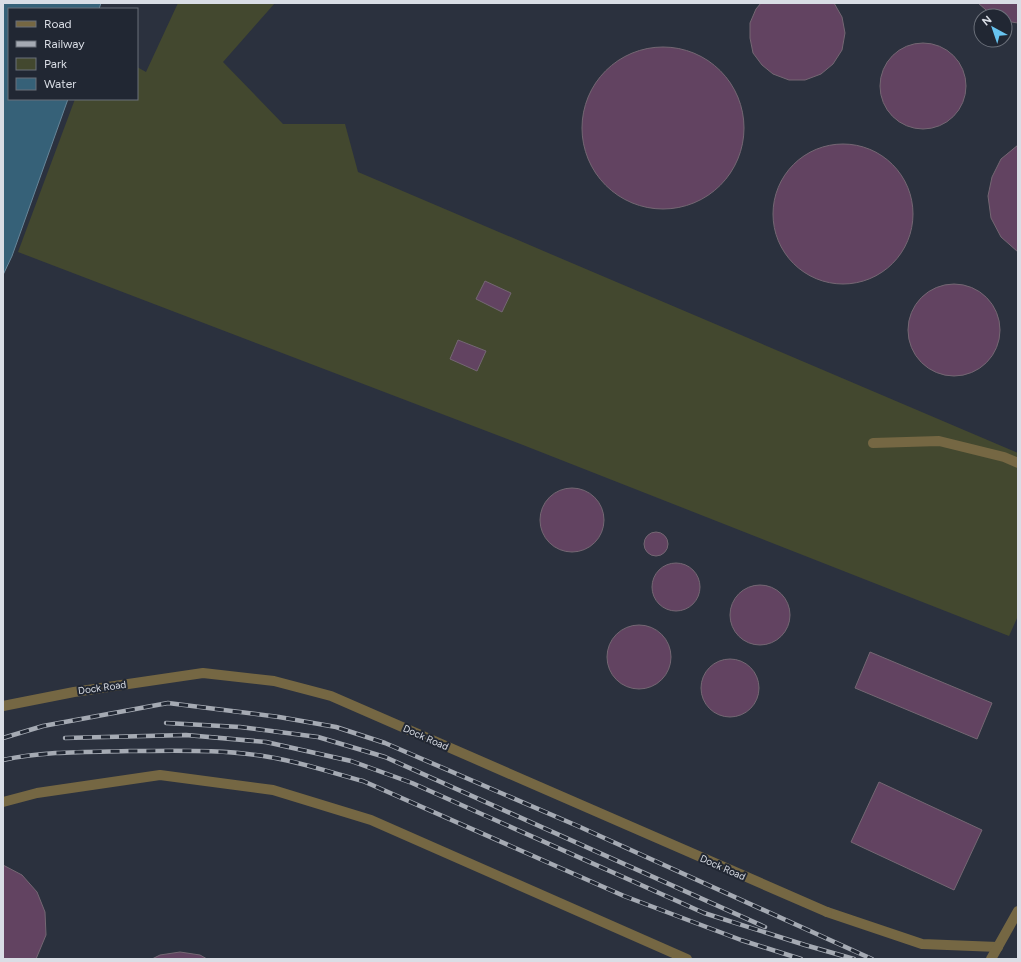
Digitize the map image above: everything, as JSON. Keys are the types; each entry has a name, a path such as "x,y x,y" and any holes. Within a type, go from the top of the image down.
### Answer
{"street":[{"path":"873,443 939,441 1004,457 1018,463"},
{"name":"Dock Road","path":"3,706 74,692 203,673 274,681 331,696 827,912 922,944 998,947"},
{"path":"3,802 37,793 160,775 273,790 371,820 687,959"},
{"path":"991,959 1018,911"}],"green space":[{"path":"178,3 275,3 223,62 283,124 345,124 358,172 1018,453 1018,616 1009,636 523,445 18,252 75,100 138,100 138,68 146,72"}],"water":[{"path":"3,3 101,3 99,8 8,8 8,100 68,100 12,256 3,275"}],"building":[{"path":"761,3 834,3 842,17 845,33 842,50 833,64 821,74 805,80 789,80 773,74 762,65 753,53 750,38 750,23 756,9"},
{"path":"978,3 1018,3 1018,23 1013,22 1013,8 984,8"},
{"path":"923,43 939,46 947,50 959,62 963,70 966,86 963,102 959,110 947,122 939,126 923,129 907,126 899,122 887,110 883,102 880,86 883,70 887,62 899,50 907,46"},
{"path":"655,47 671,47 694,53 714,65 726,77 741,104 744,128 741,152 738,159 726,179 714,191 687,206 671,209 655,209 632,203 612,191 600,179 585,152 582,136 582,120 588,97 600,77 612,65 639,50"},
{"path":"850,144 876,152 897,170 908,187 912,200 912,228 908,241 901,253 887,268 870,279 857,283 836,284 810,276 789,258 778,241 774,228 773,207 781,181 799,160 816,149 829,145"},
{"path":"1018,145 1018,252 1001,237 991,218 988,196 992,177 1001,159"},
{"path":"485,281 511,293 502,312 476,299"},
{"path":"954,284 971,288 986,298 996,313 1000,330 996,347 986,362 971,372 954,376 937,372 922,362 912,347 908,330 912,313 922,298 937,288"},
{"path":"458,340 486,351 477,371 450,359"},
{"path":"572,488 590,494 598,502 604,520 598,538 590,546 572,552 554,546 546,538 540,520 546,502 554,494"},
{"path":"656,532 665,535 668,544 665,553 656,556 647,553 644,544 647,535"},
{"path":"676,563 685,565 693,570 698,578 700,587 698,596 693,604 685,609 676,611 667,609 659,604 654,596 652,587 654,578 659,570 667,565"},
{"path":"754,585 766,585 777,590 785,598 790,609 788,627 777,640 766,645 754,645 743,640 735,632 730,621 730,609 735,598 743,590"},
{"path":"639,625 651,627 662,634 669,645 671,657 669,669 662,680 651,687 639,689 627,687 616,680 609,669 607,657 609,645 616,634 627,627"},
{"path":"870,652 992,703 977,739 855,688"},
{"path":"730,659 746,664 754,672 759,688 754,704 746,712 730,717 714,712 706,704 701,688 706,672 714,664"},
{"path":"879,782 982,830 954,890 851,842"},
{"path":"3,865 22,875 37,892 45,912 46,935 36,959 3,959"},
{"path":"180,952 200,955 207,959 152,959 160,955"}],"railway":[{"path":"3,738 43,726 168,703 279,717 336,727 385,743 580,827 872,959"},
{"path":"166,723 240,727 318,737 385,757 765,927"},
{"path":"65,738 186,735 266,742 351,761 412,783 704,913 854,959"},
{"path":"3,760 66,752 182,751 252,754 293,762 363,781 624,896 741,940 801,959"}]}
